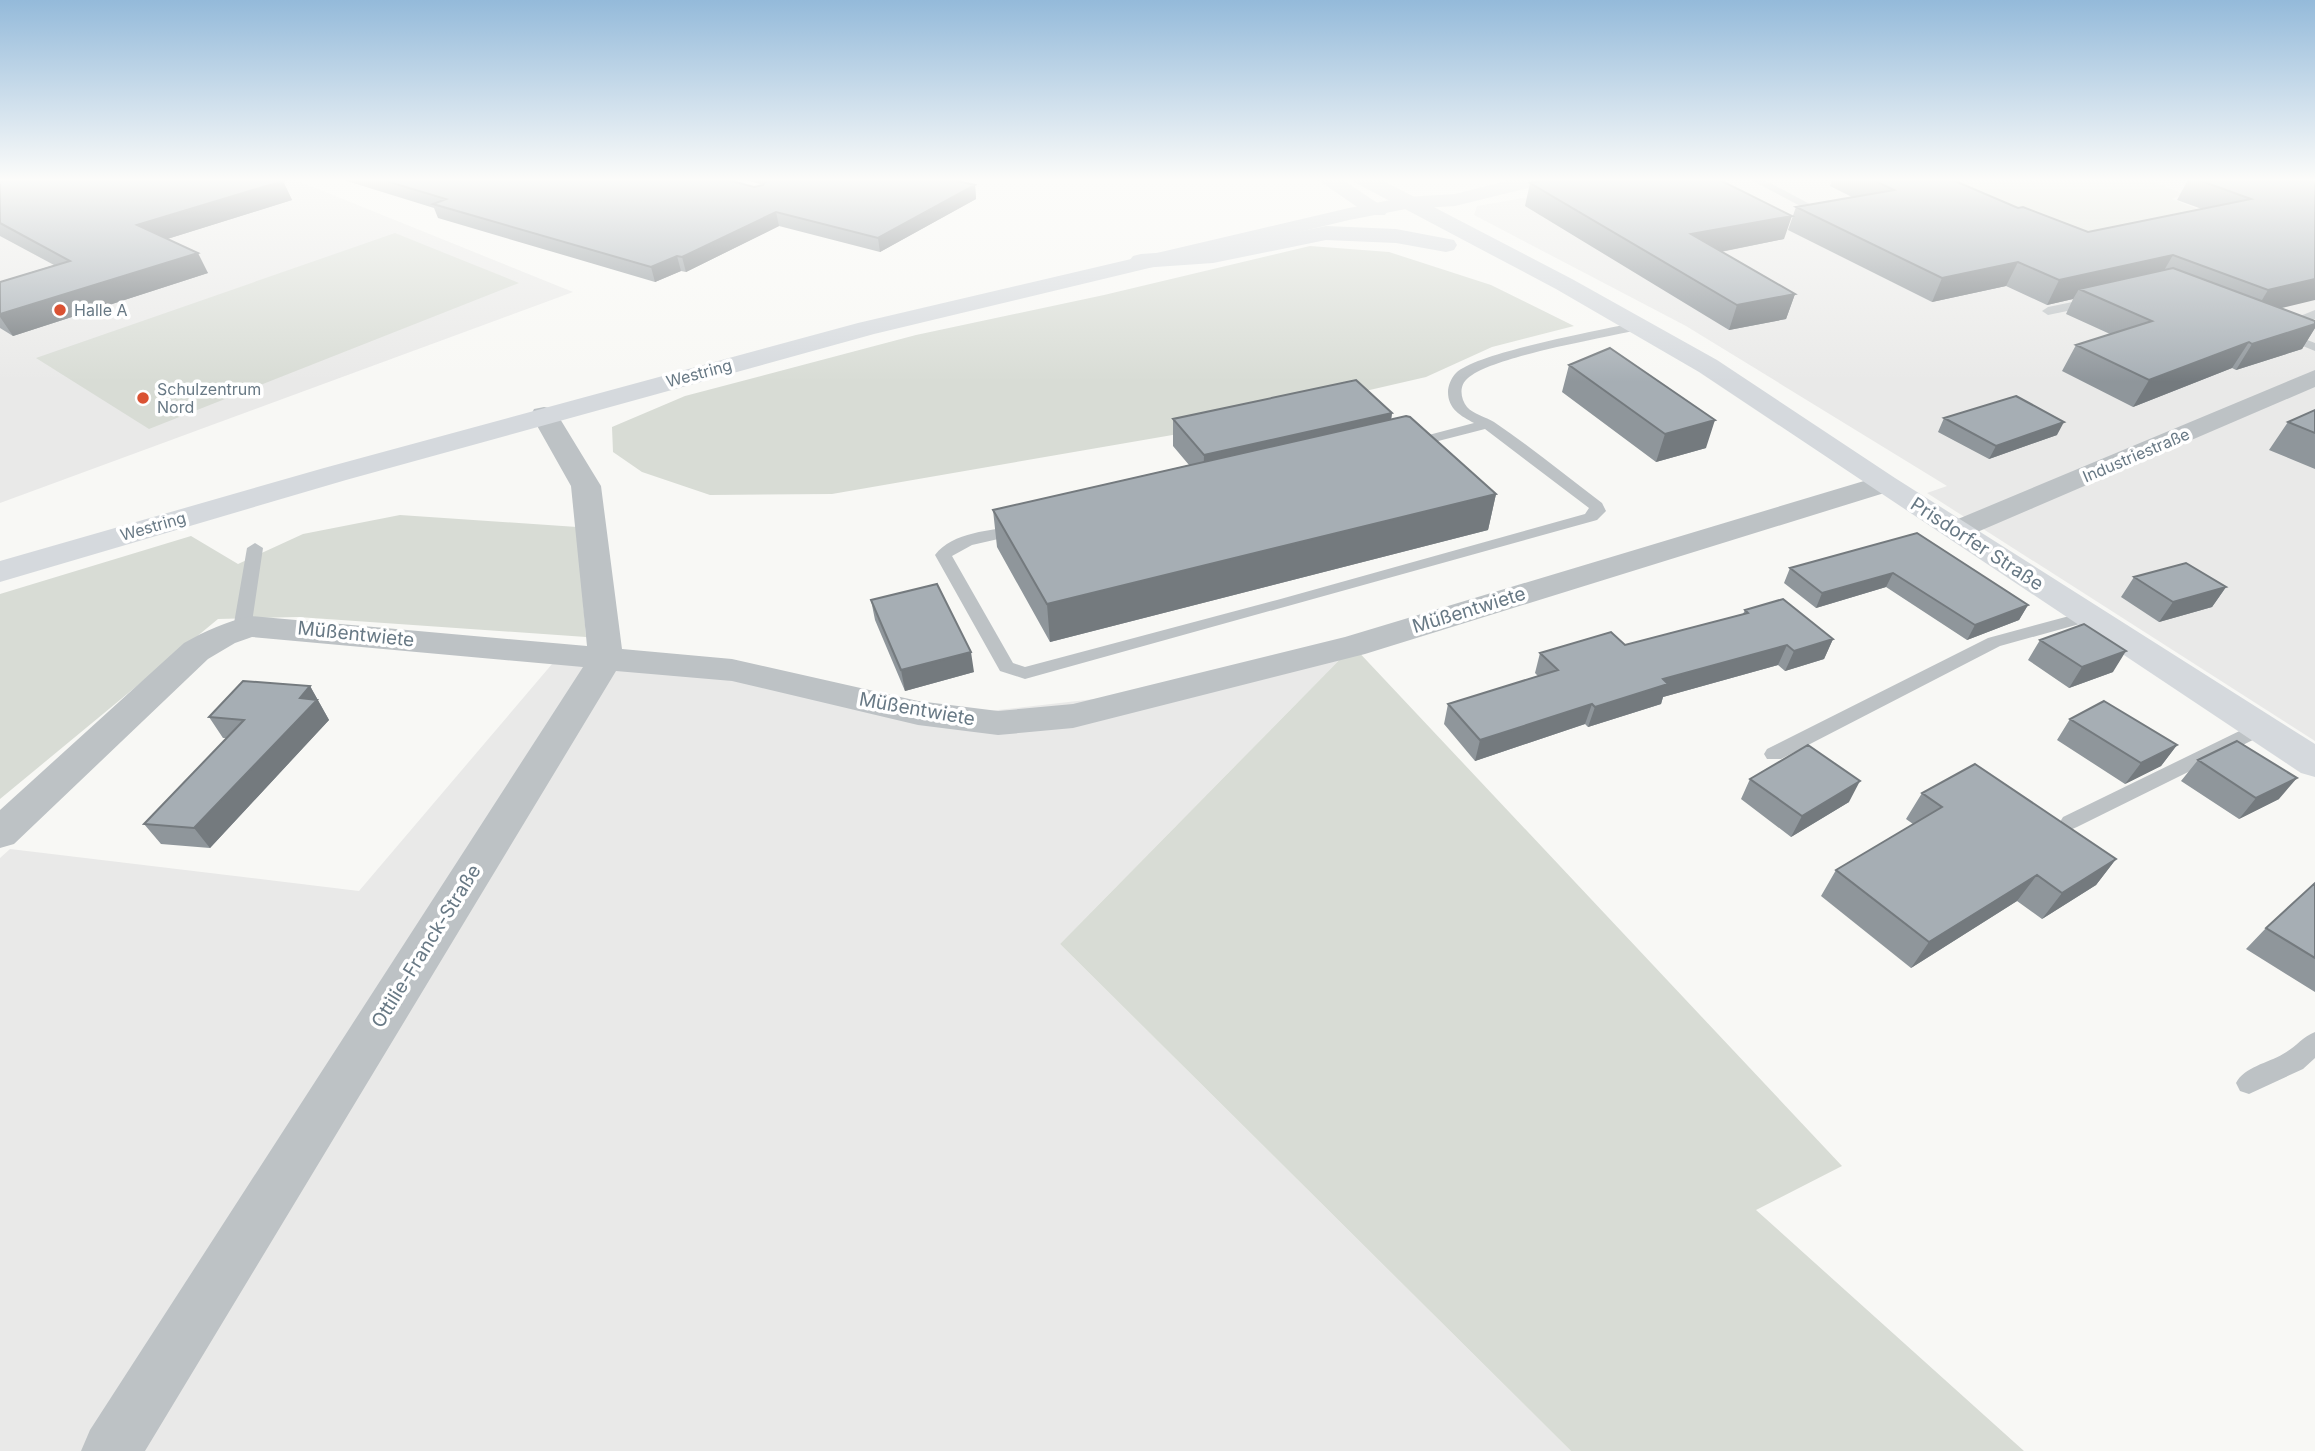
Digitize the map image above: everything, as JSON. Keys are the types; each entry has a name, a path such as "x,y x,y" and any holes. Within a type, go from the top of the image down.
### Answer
{"main road":[{"name":"Westring","path":"0,572 544,415 867,328 1208,246"},
{"path":"1141,261 1213,256 1264,246"},
{"name":"Prisdorfer Straße","path":"1448,246 1638,326"},
{"name":"Prisdorfer Straße","path":"1489,246 1564,284 1708,366 1884,484 2315,763"}],"street":[{"name":"Industriestraße","path":"1957,530 2315,378"},
{"path":"544,415 586,486 606,658"},
{"name":"Müßentwiete","path":"0,833 196,652 223,635 250,626 732,670 919,713 998,723 1073,716 1353,646 1884,484"},
{"name":"Ottilie-Franck-Straße","path":"111,1451 606,658"}],"lane":[{"path":"2048,311 2078,302 2106,300"},
{"path":"2315,314 2269,329 2315,347"},
{"path":"1031,528 963,542 947,548 943,555 1006,667 1025,673 1283,604 1596,514 1596,506 1487,424 1464,412 1455,399 1455,386 1461,376 1474,368 1508,356 1638,326"},
{"path":"1394,448 1487,424"},
{"path":"242,629 255,548"},
{"path":"1774,754 1994,642 2088,616"},
{"path":"2070,822 2260,728"},
{"path":"2249,1083 2294,1060 2315,1043"}],"shaded area":[{"name":"Schulzentrum Nord","path":"0,246 459,246 573,292 0,503"},
{"path":"358,246 427,246 519,283 149,429 36,358"},
{"path":"1310,246 1389,252 1491,285 1574,326 1492,347 1426,377 1184,433 832,494 710,495 642,472 613,452 612,427 685,396 916,335 1104,295"},
{"path":"1533,246 2315,246 2315,741 1927,493 1947,486 1686,326"},
{"path":"2093,246 2290,246 2314,255 2104,250"},
{"path":"400,515 577,527 586,637 298,617 218,619 0,799 0,594 191,536 238,564 303,534"},
{"path":"1353,646 1060,944 1571,1451 0,1451 0,858 10,849 359,891 558,657 971,713 1182,689"},
{"path":"1353,646 1842,1166 1756,1210 2024,1451 1571,1451 1060,944"}],"building":[{"path":"42,246 182,246 198,253 0,314 0,282 70,261"},
{"path":"577,246 706,246 651,267"},
{"path":"1636,246 1711,246 1795,294 1737,305"},
{"path":"1876,246 2315,246 2315,279 2268,290 2173,255 2059,280 2018,262 1942,278"},
{"path":"2173,268 2315,321 2315,324 2252,344 2249,342 2149,380 2076,345 2152,321 2079,289"},
{"path":"1610,348 1715,420 1665,434 1569,365"},
{"path":"1356,380 1392,413 1204,455 1173,419"},
{"path":"2016,396 2064,422 1996,446 1944,418"},
{"path":"2315,410 2315,433 2288,422"},
{"path":"1406,416 1496,494 1047,604 993,510"},
{"path":"1917,533 2028,605 1975,625 1893,573 1822,593 1790,568"},
{"path":"2186,563 2226,587 2173,602 2134,577"},
{"path":"937,584 971,652 901,670 871,600"},
{"path":"1783,599 1833,639 1794,651 1787,645 1663,679 1668,684 1595,707 1592,704 1480,740 1448,704 1558,670 1540,653 1611,632 1625,645 1748,613 1745,610"},
{"path":"2084,624 2126,651 2082,667 2040,640"},
{"path":"243,681 310,686 300,698 317,700 194,828 144,824 244,720 209,717"},
{"path":"2104,701 2177,745 2141,763 2070,719"},
{"path":"2237,741 2297,778 2256,798 2198,760"},
{"path":"1808,745 1860,781 1802,816 1750,779"},
{"path":"1975,764 2116,859 2062,893 2037,875 1929,942 1836,870 1942,807 1922,793"},
{"path":"2315,883 2315,958 2266,928"}],"place":[{"name":"Halle A","path":"60,310"},
{"name":"Schulzentrum Nord","path":"143,398"}]}
